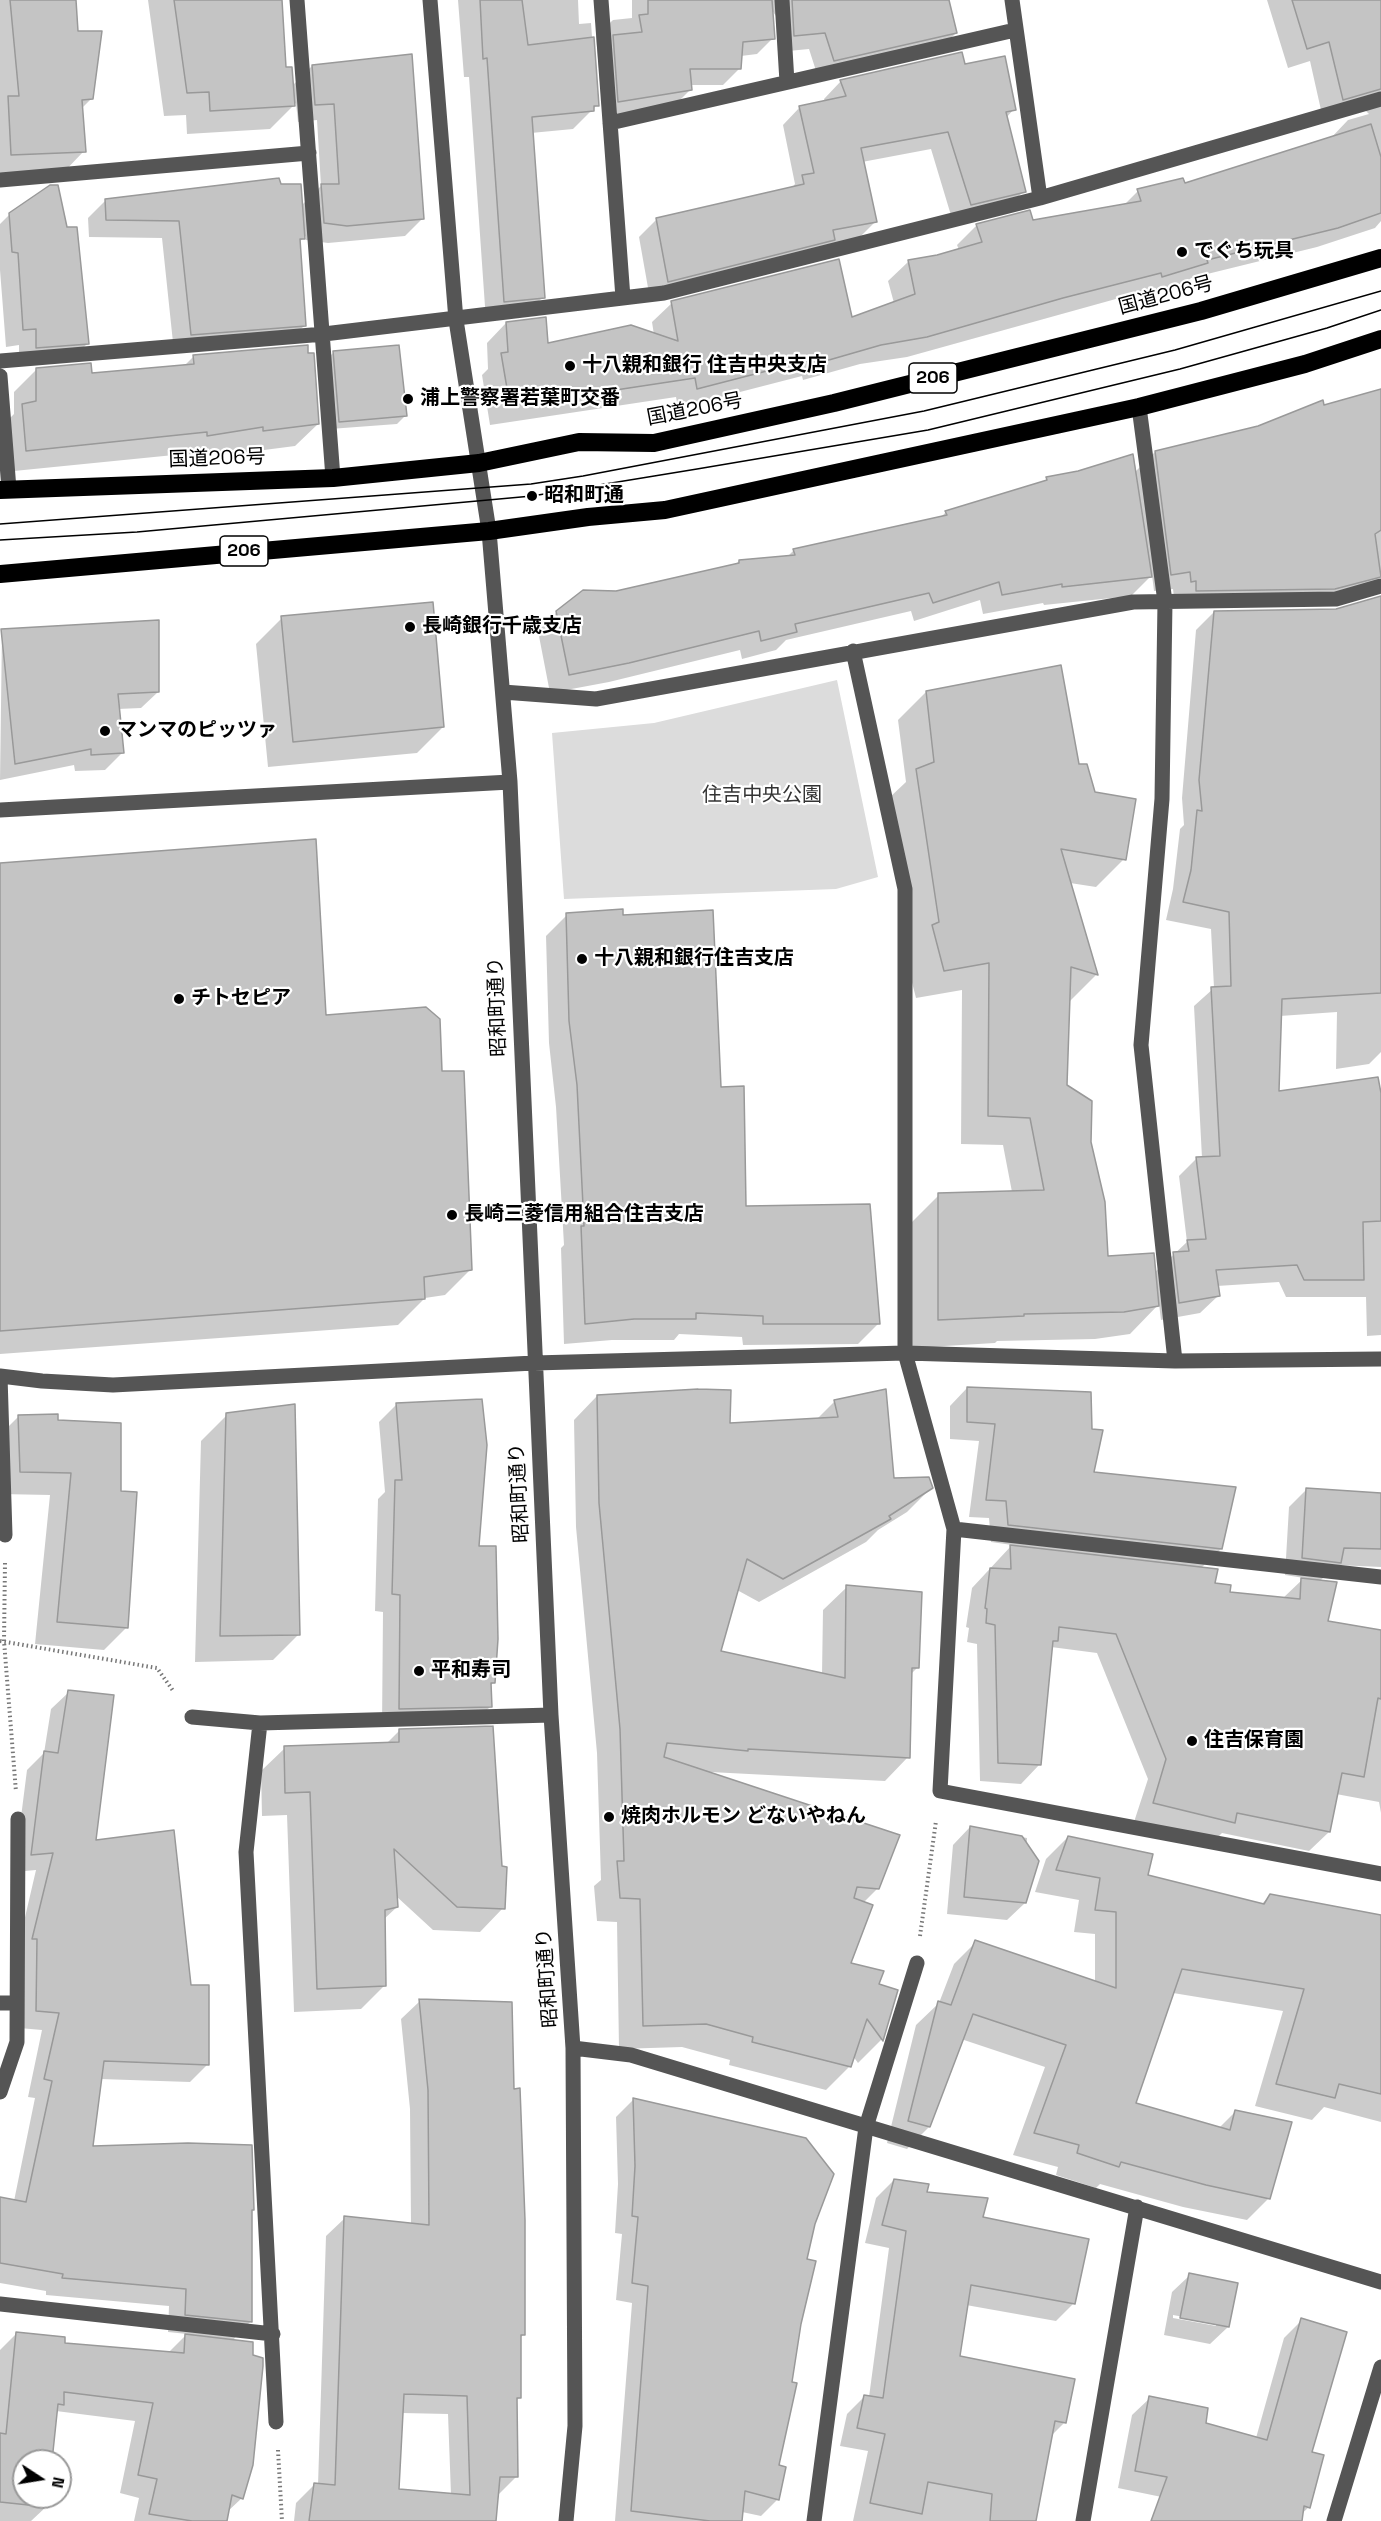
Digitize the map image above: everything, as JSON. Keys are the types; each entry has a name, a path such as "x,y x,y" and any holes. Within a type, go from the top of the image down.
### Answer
{"highway":[{"name":"国道206号","path":"5,490 333,478 479,463 579,442 654,443 834,403 1201,311 1381,258"},
{"name":"206","path":"0,574 489,531 588,517 666,510 1139,407 1305,364 1381,339"}],"street":[{"path":"297,0 324,334 333,478"},
{"name":"昭和町通り","path":"430,0 456,320 489,531 510,782 551,1715 573,2048 575,2426 566,2521"},
{"path":"601,0 623,298"},
{"path":"782,0 787,82"},
{"path":"1012,0 1040,198"},
{"path":"610,123 1015,30"},
{"path":"0,361 324,334 456,320 664,293 1040,198 1381,99"},
{"path":"0,180 309,153"},
{"path":"0,376 5,490"},
{"path":"1139,407 1165,602 1162,799 1142,1045 1175,1361"},
{"path":"503,693 596,699 853,651 1133,603 1336,599 1381,586"},
{"path":"853,651 904,889 905,1353 954,1528 940,1791 1381,1874"},
{"path":"0,810 510,782"},
{"path":"6,1535 0,1376 42,1382 113,1385 534,1363 905,1353 1175,1361 1381,1359"},
{"path":"954,1528 1381,1577"},
{"path":"192,1718 260,1723 551,1715"},
{"path":"260,1723 246,1852 276,2422"},
{"path":"0,2092 17,2042 18,1819"},
{"path":"814,2521 867,2127 917,1963"},
{"path":"0,2003 17,2003"},
{"path":"573,2048 631,2055 1381,2282"},
{"path":"1083,2521 1137,2207"},
{"path":"0,2304 273,2334"},
{"path":"1334,2521 1381,2367"}],"path":[{"path":"6,1535 2,1641 18,1819"},
{"path":"2,1641 157,1668 192,1718"},
{"path":"917,1963 940,1791"},
{"path":"276,2422 282,2521"}],"green space":[{"name":"住吉中央公園","path":"837,680 878,877 836,889 564,899 552,733 654,723"}],"building":[{"path":"10,0 76,0 78,31 102,31 93,99 82,100 86,152 11,155 8,96 19,96"},
{"path":"174,0 282,0 286,67 292,67 295,106 210,111 209,92 187,93"},
{"path":"480,0 522,0 528,45 594,37 599,106 594,106 594,111 532,117 545,298 504,302 487,58 483,59"},
{"path":"648,0 772,0 775,39 743,42 741,69 690,69 692,90 618,102 613,35 642,32 639,15 648,14"},
{"path":"792,0 949,0 957,33 834,61 825,33 794,36"},
{"path":"1292,0 1381,0 1381,89 1343,100 1329,42 1307,49"},
{"path":"962,52 965,64 1005,56 1016,110 1006,112 1026,192 971,205 948,132 861,148 877,222 833,230 835,240 668,282 656,218 804,184 802,175 814,173 799,106 846,96 840,80"},
{"path":"412,54 424,219 347,226 324,223 321,184 339,184 334,104 315,105 312,65"},
{"path":"1371,124 1381,157 1381,213 1338,228 1207,260 1208,263 1162,277 1161,273 1063,298 927,337 881,345 822,362 821,357 697,389 695,378 510,406 501,353 508,352 506,322 546,317 548,343 631,325 678,341 671,301 839,259 852,317 915,294 908,260 937,255 982,242 976,224 1030,210 1033,220 1141,201 1137,189 1183,178 1185,183"},
{"path":"279,178 281,184 301,184 305,239 300,239 306,326 191,335 179,221 106,220 105,199"},
{"path":"50,185 58,185 67,227 77,227 89,344 36,348 36,329 23,330 18,253 12,252 9,213"},
{"path":"308,345 308,353 314,353 319,424 263,431 263,427 207,436 207,432 26,451 22,404 36,401 36,368 91,363 92,373 194,364 193,355"},
{"path":"399,345 407,416 339,422 333,351"},
{"path":"1381,389 1381,530 1375,534 1381,577 1335,589 1196,591 1196,581 1191,582 1190,572 1171,575 1155,451 1258,426 1323,400 1324,405"},
{"path":"1133,454 1152,577 1062,587 1062,584 1002,595 999,582 933,603 929,593 795,624 797,632 761,641 759,631 629,663 569,675 556,611 583,590 616,591 739,563 739,560 795,555 793,549 947,515 945,511 1047,480 1046,477 1078,471"},
{"path":"1381,596 1381,993 1282,999 1279,1091 1378,1077 1381,1093 1381,1221 1363,1222 1364,1280 1304,1280 1297,1265 1216,1270 1220,1296 1179,1303 1173,1252 1189,1251 1187,1240 1206,1239 1196,1157 1220,1156 1211,987 1231,986 1229,912 1183,902 1191,870 1197,810 1202,811 1199,780 1214,611 1336,609"},
{"path":"433,602 444,727 293,742 281,616"},
{"path":"159,620 159,692 118,694 124,753 91,755 91,749 15,764 1,629"},
{"path":"1061,665 1079,764 1087,764 1095,792 1136,799 1126,860 1061,849 1098,975 1071,967 1067,1085 1092,1101 1091,1142 1105,1202 1108,1256 1154,1253 1159,1306 1124,1312 1024,1314 1024,1316 938,1320 938,1193 1044,1190 1030,1118 988,1116 989,963 944,971 932,925 939,922 916,769 934,762 926,691"},
{"name":"チトセピア","path":"316,839 326,1015 426,1007 440,1019 442,1071 464,1071 472,1270 424,1277 425,1299 0,1331 0,863"},
{"path":"623,909 623,915 713,910 721,1087 744,1086 746,1206 870,1204 880,1324 763,1324 763,1316 696,1313 696,1319 634,1319 585,1324 581,1226 584,1226 577,1085 569,1021 566,913"},
{"path":"967,1387 1091,1392 1092,1429 1103,1430 1094,1472 1236,1487 1222,1549 1008,1525 1006,1501 986,1500 995,1424 967,1422"},
{"path":"698,1389 731,1390 730,1423 838,1417 834,1400 886,1389 894,1478 929,1477 933,1488 889,1516 891,1519 783,1579 747,1559 721,1651 845,1678 846,1585 922,1592 919,1668 912,1668 910,1758 748,1749 748,1751 667,1743 664,1757 900,1835 879,1889 857,1887 854,1898 873,1905 851,1963 884,1971 879,1984 898,1990 883,2041 867,2019 851,2067 752,2042 753,2037 706,2024 643,2026 640,1899 620,1898 617,1861 624,1861 620,1729 599,1503 597,1395"},
{"path":"482,1399 487,1445 479,1546 496,1546 498,1639 495,1683 491,1683 492,1707 399,1709 400,1595 392,1594 395,1480 402,1480 396,1403"},
{"path":"295,1404 300,1635 220,1636 226,1413"},
{"path":"58,1414 58,1420 121,1423 121,1491 137,1492 128,1628 57,1622 71,1473 20,1472 18,1415"},
{"path":"1306,1488 1381,1493 1381,1549 1344,1548 1341,1563 1302,1558"},
{"path":"1010,1545 1218,1569 1215,1583 1231,1585 1230,1592 1300,1599 1301,1578 1337,1582 1328,1621 1381,1630 1381,1699 1378,1698 1364,1777 1342,1773 1330,1832 1237,1813 1235,1823 1153,1803 1166,1759 1116,1634 1059,1627 1058,1641 1053,1641 1041,1765 998,1763 995,1625 986,1623 987,1609 985,1608 990,1568 1011,1569"},
{"path":"68,1690 114,1695 96,1840 174,1830 191,1985 209,1985 209,2065 104,2061 93,2146 188,2143 252,2145 254,2210 252,2210 252,2322 185,2315 186,2289 62,2278 63,2274 0,2263 0,2197 26,2202 52,2081 44,2079 59,2013 36,2011 37,1939 32,1939 53,1853 31,1855 44,1751 58,1753"},
{"path":"493,1726 502,1866 507,1867 505,1909 457,1907 394,1849 398,1907 385,1910 386,1986 317,1989 310,1792 285,1793 284,1746 399,1742 399,1729"},
{"path":"970,1826 1022,1836 1039,1861 1026,1903 964,1897"},
{"path":"1068,1836 1153,1854 1148,1875 1264,1904 1270,1894 1381,1915 1381,2094 1339,2084 1335,2098 1276,2084 1304,1989 1182,1969 1136,2103 1230,2130 1235,2110 1292,2122 1270,2199 1206,2185 1121,2162 1119,2167 1077,2153 1079,2145 1034,2133 1066,2045 973,2014 930,2127 908,2121 938,2001 951,2005 975,1940 1116,1988 1116,1912 1095,1910 1100,1878 1056,1870"},
{"path":"419,1999 512,2002 514,2089 520,2088 525,2220 525,2335 521,2335 521,2398 517,2398 518,2477 500,2477 496,2521 309,2521 314,2483 335,2485 344,2216 429,2225 428,2090","holes":["404,2394 467,2396 470,2495 399,2489"]},
{"path":"633,2098 806,2138 834,2174 815,2224 807,2259 816,2261 801,2324 792,2382 797,2383 779,2465 786,2467 779,2500 745,2491 742,2521 710,2521 631,2511 648,2286 632,2283 638,2217 632,2216 635,2166"},
{"path":"894,2179 929,2184 927,2192 988,2198 983,2217 1089,2239 1075,2304 971,2285 960,2356 1075,2379 1066,2423 1055,2421 1036,2521 990,2521 992,2494 928,2482 922,2514 870,2503 885,2434 857,2428 864,2395 883,2398 906,2231 882,2225"},
{"path":"1189,2273 1238,2283 1229,2327 1180,2318"},
{"path":"1301,2318 1347,2332 1312,2452 1324,2455 1310,2508 1304,2506 1302,2521 1151,2521 1167,2477 1135,2471 1149,2396 1208,2408 1206,2423 1267,2440"},
{"path":"16,2332 65,2337 65,2343 184,2353 185,2334 253,2342 253,2355 263,2358 253,2465 243,2499 232,2495 227,2521 192,2521 149,2514 157,2479 138,2475 153,2403 64,2392 64,2405 58,2404 53,2449 12,2449 12,2503 0,2502 0,2433 6,2434"}],"tram line":[{"path":"0,524 531,484 583,476 924,411 1175,350 1381,291"},
{"path":"0,540 137,532 532,496 697,469 928,430 1180,369 1327,328 1381,310"}],"place":[{"name":"でぐち玩具","path":"1182,252"},
{"name":"十八親和銀行 住吉中央支店","path":"570,366"},
{"name":"浦上警察署若葉町交番","path":"408,399"},
{"name":"昭和町通","path":"532,496"},
{"name":"長崎銀行千歳支店","path":"410,627"},
{"name":"マンマのピッツァ","path":"105,731"},
{"name":"十八親和銀行住吉支店","path":"582,959"},
{"name":"チトセピア","path":"179,999"},
{"name":"長崎三菱信用組合住吉支店","path":"452,1215"},
{"name":"平和寿司","path":"419,1671"},
{"name":"住吉保育園","path":"1192,1741"},
{"name":"焼肉ホルモン どないやねん","path":"609,1817"}]}
